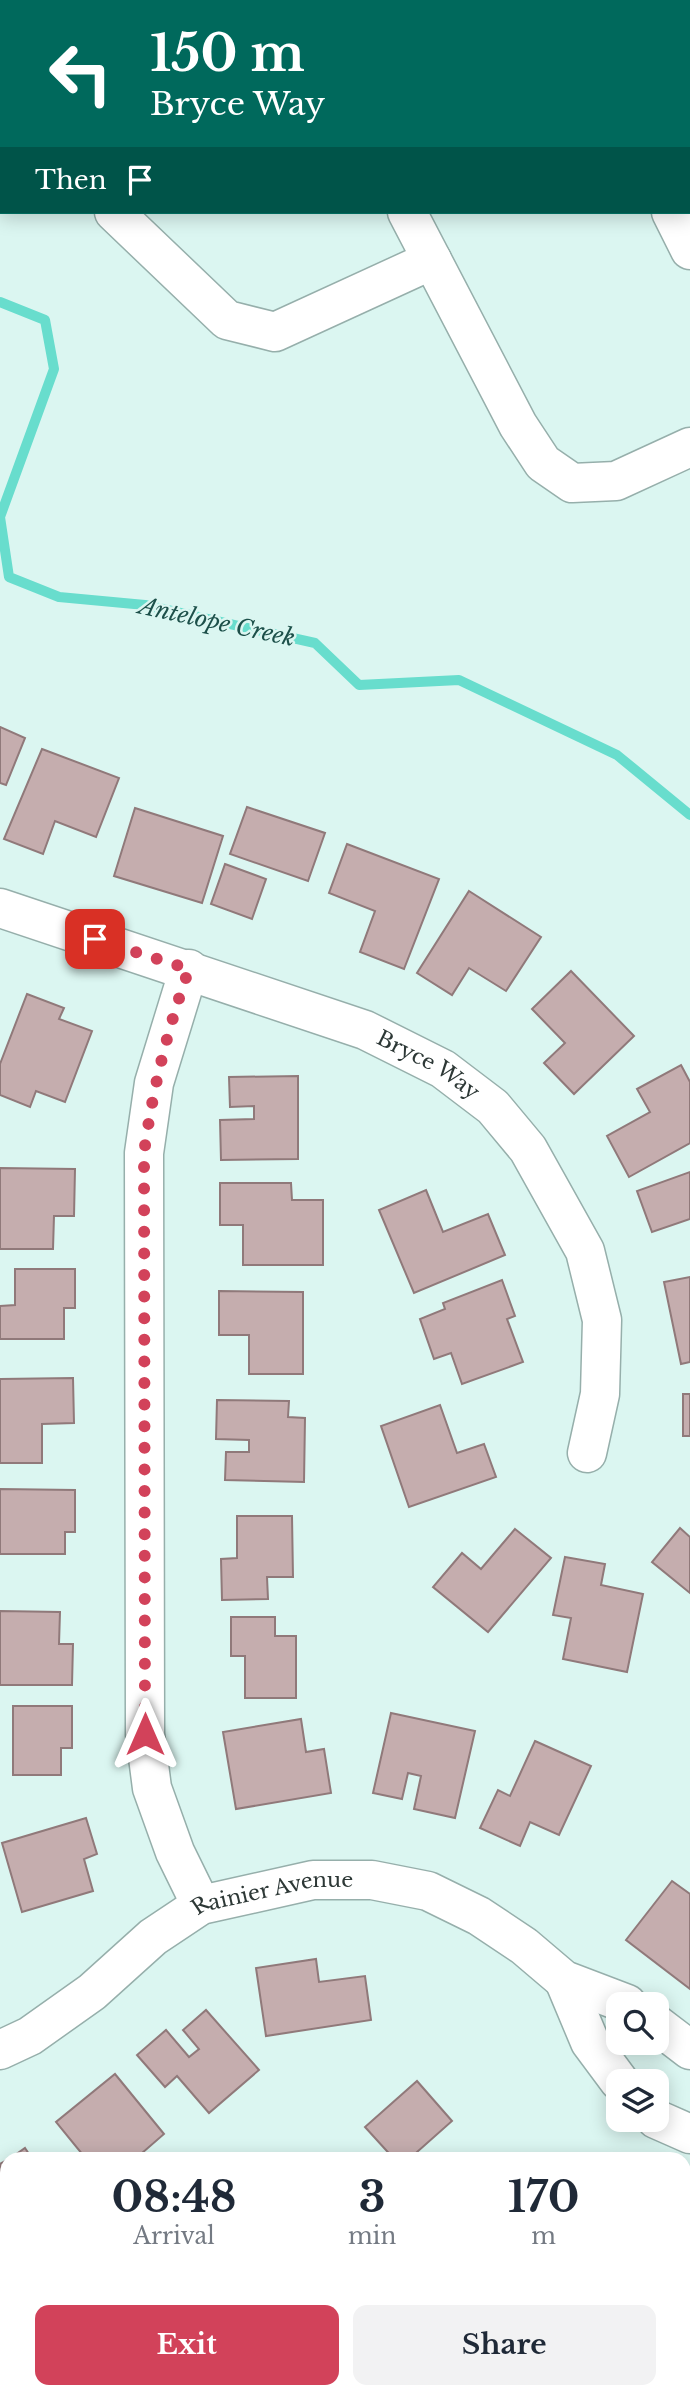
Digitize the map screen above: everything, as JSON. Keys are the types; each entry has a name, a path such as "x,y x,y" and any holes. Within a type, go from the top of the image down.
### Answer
{"street":[{"path":"116,214 227,320 275,332 432,260"},
{"path":"408,214 518,425 543,463 572,483 616,481 690,447"},
{"path":"672,214 690,250"},
{"name":"Bryce Way","path":"0,908 365,1030 443,1069 493,1107 528,1149 584,1251 602,1320 600,1394 587,1453"},
{"path":"189,969 154,1083 144,1153 145,1734 152,1788 176,1852 201,1905"},
{"name":"Rainier Avenue","path":"0,2050 30,2036 92,1992 153,1937 201,1905 313,1880 372,1880 428,1891 479,1916 524,1946 564,1980 606,1996"},
{"name":"Rainier Avenue","path":"564,1980 590,2042 610,2069"},
{"path":"669,2034 690,2050"},
{"path":"669,2125 690,2134"}],"building":[{"path":"0,727 25,738 6,785 0,783"},
{"path":"42,749 119,778 96,837 55,821 43,854 4,839"},
{"path":"247,807 325,833 308,881 230,854"},
{"path":"135,808 223,836 202,903 114,876"},
{"path":"347,844 439,879 404,969 360,952 375,911 329,893"},
{"path":"225,864 266,879 252,919 211,904"},
{"path":"469,891 541,937 506,991 469,968 452,995 417,973"},
{"path":"571,971 634,1036 574,1094 544,1063 565,1043 532,1009"},
{"path":"27,994 64,1008 59,1019 92,1031 65,1102 36,1091 30,1107 0,1095 0,1064"},
{"path":"681,1065 690,1082 690,1143 629,1177 607,1136 650,1112 637,1089"},
{"path":"298,1076 298,1159 221,1160 220,1120 254,1119 254,1106 230,1107 229,1077"},
{"path":"0,1168 75,1169 74,1216 54,1216 53,1249 0,1249"},
{"path":"690,1172 690,1219 652,1232 637,1191"},
{"path":"220,1183 291,1183 292,1200 323,1200 323,1265 243,1265 243,1225 220,1225"},
{"path":"426,1190 443,1232 488,1214 505,1255 414,1293 379,1210"},
{"path":"15,1269 75,1269 75,1308 64,1308 64,1339 0,1339 0,1306 15,1305"},
{"path":"690,1277 690,1362 681,1364 664,1282"},
{"path":"502,1280 515,1316 507,1319 523,1362 462,1384 451,1353 434,1359 420,1319 445,1309 443,1303"},
{"path":"219,1291 303,1292 303,1374 249,1374 249,1335 219,1335"},
{"path":"73,1378 74,1423 42,1424 42,1463 0,1463 0,1379"},
{"path":"683,1394 690,1394 690,1436 683,1436"},
{"path":"217,1400 289,1401 288,1417 305,1418 304,1482 225,1480 226,1452 249,1452 249,1440 216,1439"},
{"path":"440,1405 457,1453 484,1444 496,1477 409,1507 381,1426"},
{"path":"0,1489 75,1490 75,1532 65,1532 65,1554 0,1554"},
{"path":"237,1516 292,1516 293,1577 267,1577 268,1599 222,1600 221,1559 237,1558"},
{"path":"680,1528 690,1537 690,1593 652,1562"},
{"path":"515,1529 551,1558 488,1632 433,1587 462,1553 481,1569"},
{"path":"565,1557 605,1564 601,1585 643,1594 627,1672 563,1659 571,1618 553,1615"},
{"path":"0,1611 60,1612 59,1644 73,1644 72,1685 0,1685"},
{"path":"231,1617 275,1617 275,1636 296,1636 296,1698 245,1698 245,1656 231,1656"},
{"path":"13,1706 72,1706 72,1748 61,1748 61,1775 13,1775"},
{"path":"391,1713 475,1731 455,1818 414,1809 421,1776 408,1773 402,1799 373,1793"},
{"path":"301,1719 306,1752 324,1749 331,1793 236,1809 223,1732"},
{"path":"535,1741 591,1766 559,1835 530,1822 520,1846 480,1828 498,1790 510,1796"},
{"path":"86,1818 97,1854 84,1859 93,1891 22,1912 2,1843"},
{"path":"672,1881 690,1894 690,1989 626,1940"},
{"path":"316,1959 319,1982 365,1976 371,2020 266,2036 256,1968"},
{"path":"206,2010 259,2070 209,2113 177,2076 165,2087 137,2055 166,2030 189,2057 199,2049 183,2030"},
{"path":"115,2074 164,2134 143,2152 80,2152 56,2122"},
{"path":"417,2081 452,2121 417,2152 388,2152 365,2127"}],"waterway":[{"name":"Antelope Creek","path":"0,302 45,320 54,369 0,517 9,577 59,597 145,605 315,643 359,685 459,680 617,755 690,815"}],"route":[{"path":"95,939 189,969 154,1083 144,1153 145,1734"}]}
